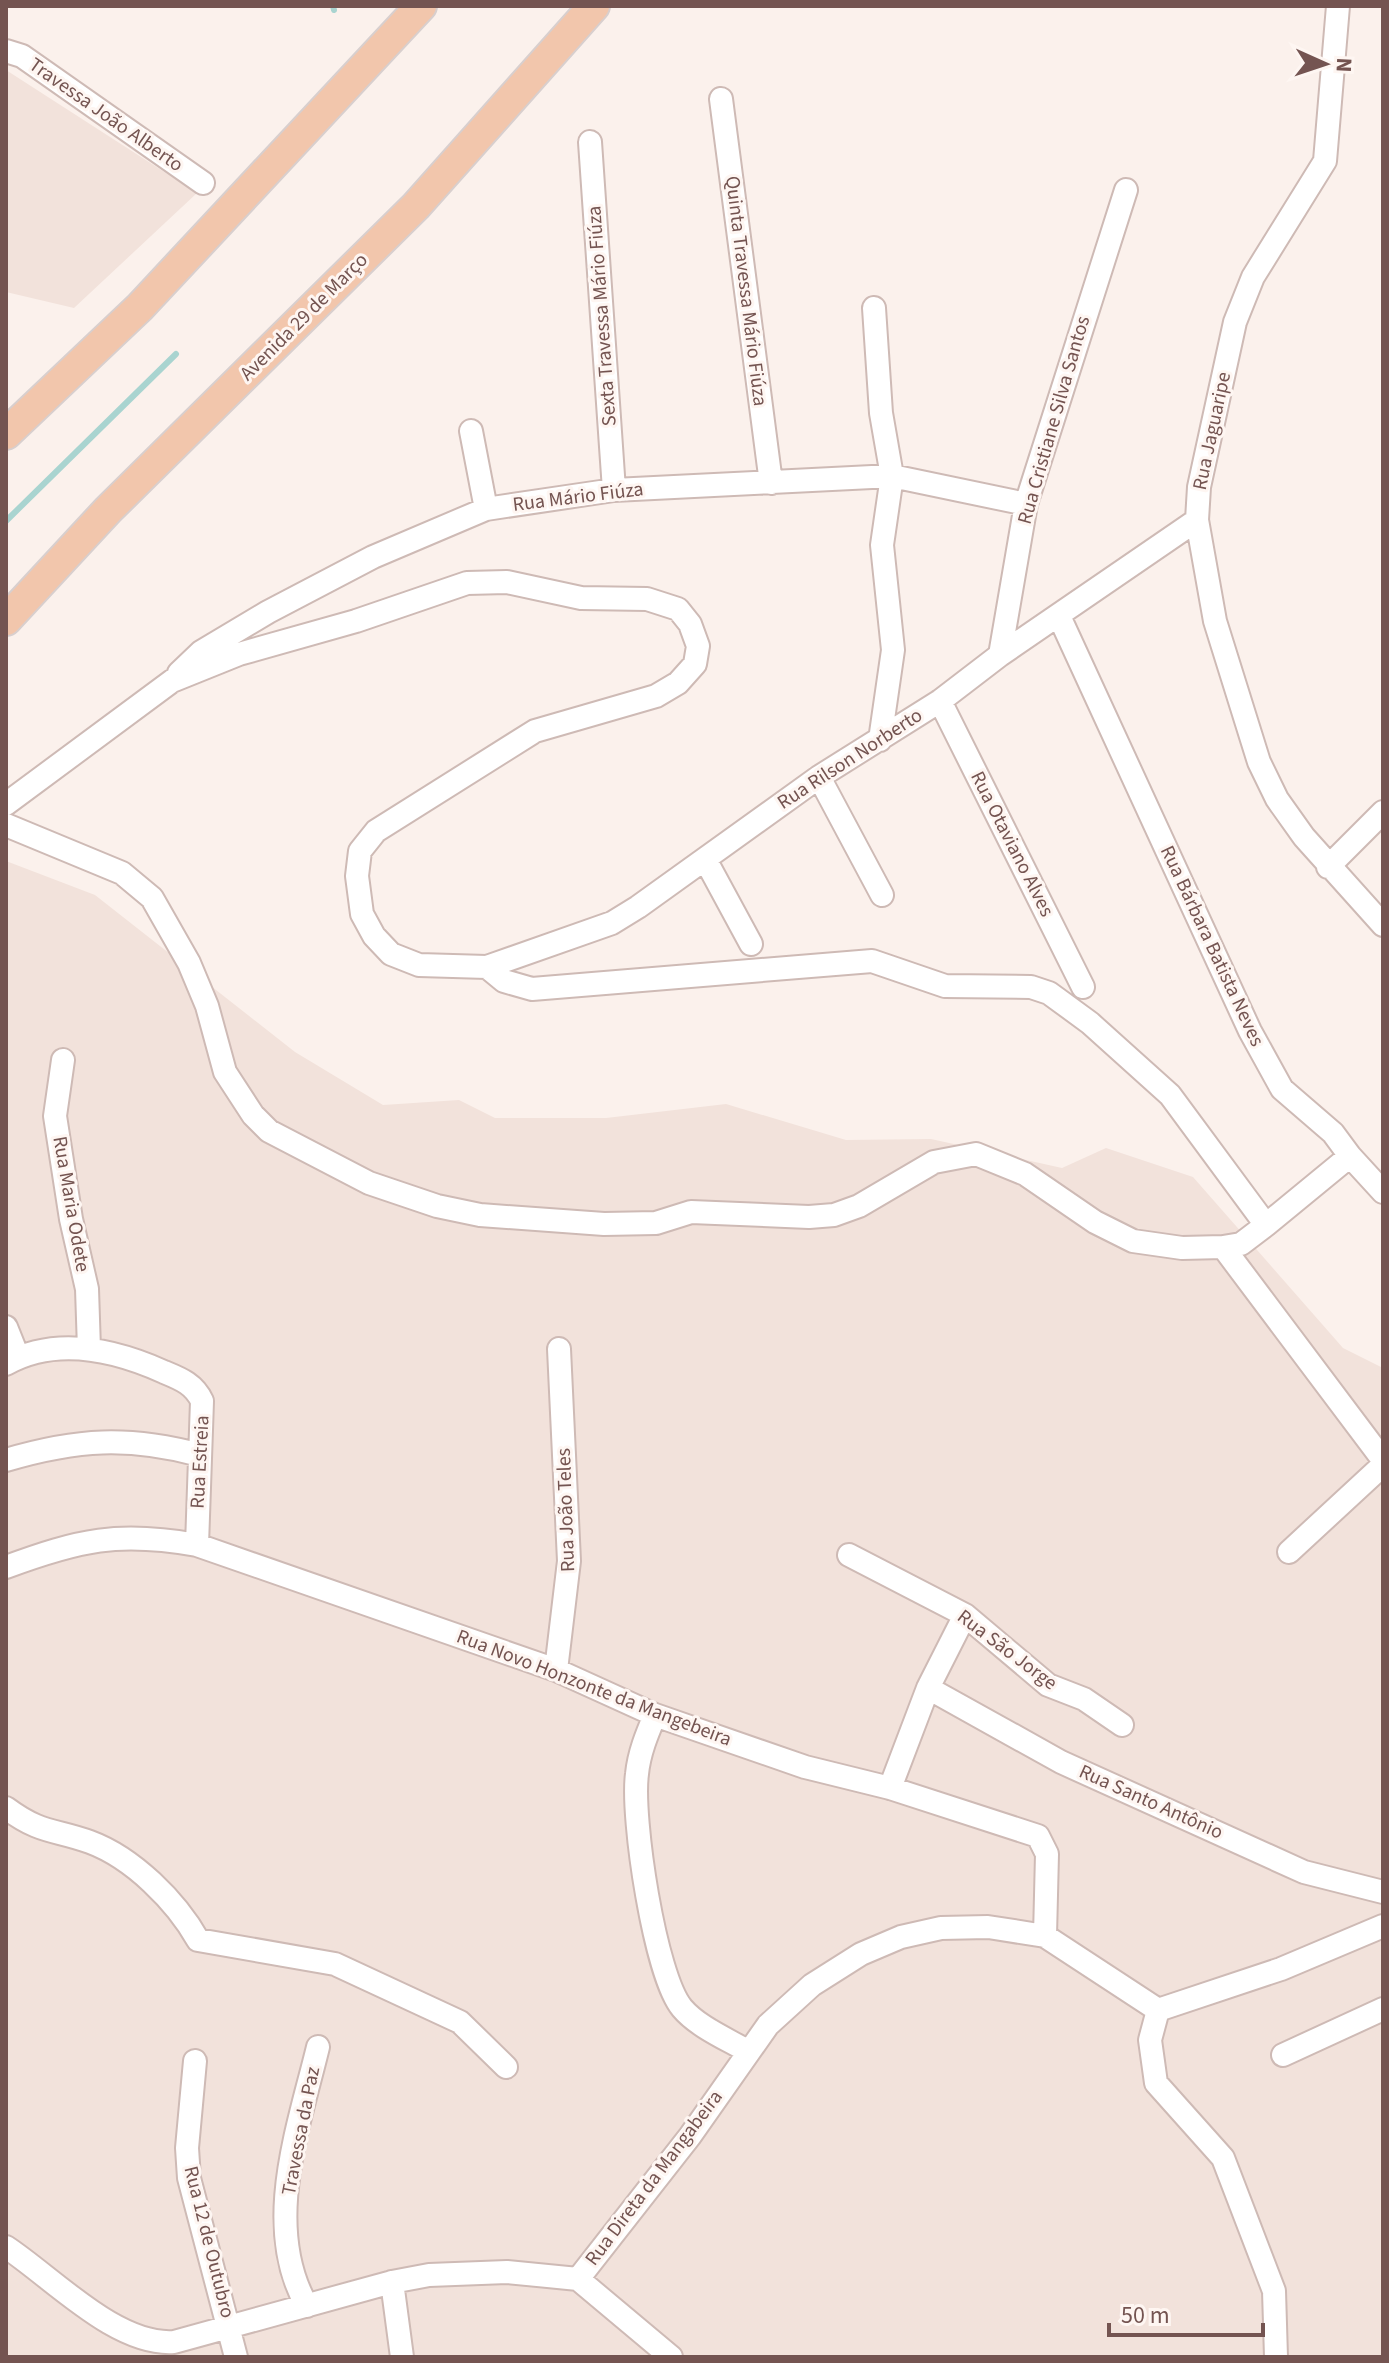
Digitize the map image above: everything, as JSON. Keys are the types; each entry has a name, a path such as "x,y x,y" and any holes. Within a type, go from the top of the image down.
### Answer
{"main road":[{"path":"6,434 140,307 421,6"},
{"name":"Avenida 29 de Março","path":"6,620 108,510 416,206 594,6"}],"street":[{"name":"Rua Jaguaripe","path":"1338,6 1325,161 1253,277 1235,322 1199,487 1197,520 1215,621 1259,762 1277,799 1328,867 1383,925"},
{"name":"Travessa João Alberto","path":"6,51 22,56 203,183"},
{"name":"Quinta Travessa Mário Fiúza","path":"721,99 771,483"},
{"name":"Sexta Travessa Mário Fiúza","path":"590,142 614,490"},
{"name":"Rua Cristiane Silva Santos","path":"1000,655 1026,504 1126,190"},
{"path":"874,308 881,413 892,476 882,545 893,650 880,740"},
{"path":"471,431 486,509"},
{"name":"Rua Mário Fiúza","path":"172,681 201,652 268,612 373,557 486,509 614,490 892,476 1026,504"},
{"name":"Rua Rilson Norberto","path":"487,967 612,923 819,777 940,701 1000,655 1197,520"},
{"path":"6,804 172,681 239,654 356,621 467,583 507,582 581,598 647,599 678,609 693,630 698,646 695,664 678,683 656,696 535,731 376,831 360,851 357,876 362,914 374,936 391,954 419,965 487,967 504,981 532,989 872,961 945,986 1031,987 1049,993 1090,1023 1170,1095 1266,1225"},
{"name":"Rua Bárbara Batista Neves","path":"1059,616 1250,1031 1282,1089 1333,1133 1383,1192"},
{"name":"Rua Otaviano Alves","path":"940,701 1083,987"},
{"path":"819,777 882,895"},
{"path":"1328,867 1383,812"},
{"path":"6,825 122,873 138,883 152,898 189,963 207,1006 225,1072 253,1115 269,1131 308,1154 369,1183 437,1206 480,1215 604,1224 656,1223 691,1212 809,1217 859,1206 934,1162 976,1154 1025,1174 1095,1222 1133,1241 1182,1248 1223,1247 1241,1244 1350,1156"},
{"path":"705,859 751,944"},
{"name":"Rua Maria Odete","path":"63,1060 55,1116 71,1219 87,1289 89,1349"},
{"path":"1223,1247 1383,1463 1289,1552"},
{"path":"6,1327 12,1361"},
{"name":"Rua Estreia","path":"12,1361 51,1350 89,1349 119,1354 189,1383 202,1401 197,1545"},
{"name":"Rua João Teles","path":"556,1670 569,1561 559,1349"},
{"path":"6,1460 51,1447 114,1441 155,1443 200,1455"},
{"name":"Rua Novo Honzonte da Mangebeira","path":"6,1567 78,1542 103,1538 163,1539 197,1545 556,1670 655,1715 805,1767 890,1788 1038,1836 1047,1854 1045,1936"},
{"name":"Rua São Jorge","path":"849,1555 965,1615 1048,1685 1084,1699 1122,1725"},
{"path":"890,1788 928,1688 965,1615"},
{"name":"Rua Santo Antônio","path":"928,1688 1061,1762 1304,1872 1383,1892"},
{"path":"655,1715 636,1775 635,1808 653,1923 668,1980 682,2009 749,2052"},
{"path":"6,1808 48,1833 88,1842 112,1852 157,1889 198,1940 335,1964 460,2022 506,2067"},
{"name":"Rua Direta da Mangabeira","path":"6,2247 128,2335 154,2344 230,2328 392,2282 468,2273 544,2274 578,2279 690,2136 768,2025 812,1985 861,1954 901,1937 957,1928 988,1927 1045,1936"},
{"path":"1158,2010 1281,1969 1382,1929"},
{"path":"1045,1936 1158,2010"},
{"path":"1283,2055 1382,2009"},
{"path":"1158,2010 1150,2040 1156,2083 1223,2158 1274,2291 1276,2357"},
{"name":"Travessa da Paz","path":"307,2306 291,2270 285,2221 296,2139 318,2047"},
{"name":"Rua 12 de Outubro","path":"195,2061 187,2148 189,2178 236,2357"},
{"path":"578,2279 671,2357"},
{"path":"392,2282 402,2357"}],"shaded area":[{"path":"6,70 197,193 74,308 6,292"},
{"path":"6,861 95,895 295,1052 383,1105 459,1100 495,1118 606,1118 726,1104 846,1140 931,1139 1062,1168 1106,1148 1193,1177 1343,1348 1383,1368 1383,2357 6,2357"}],"waterway":[{"path":"333,6 334,10"},
{"path":"6,521 176,354"}]}
